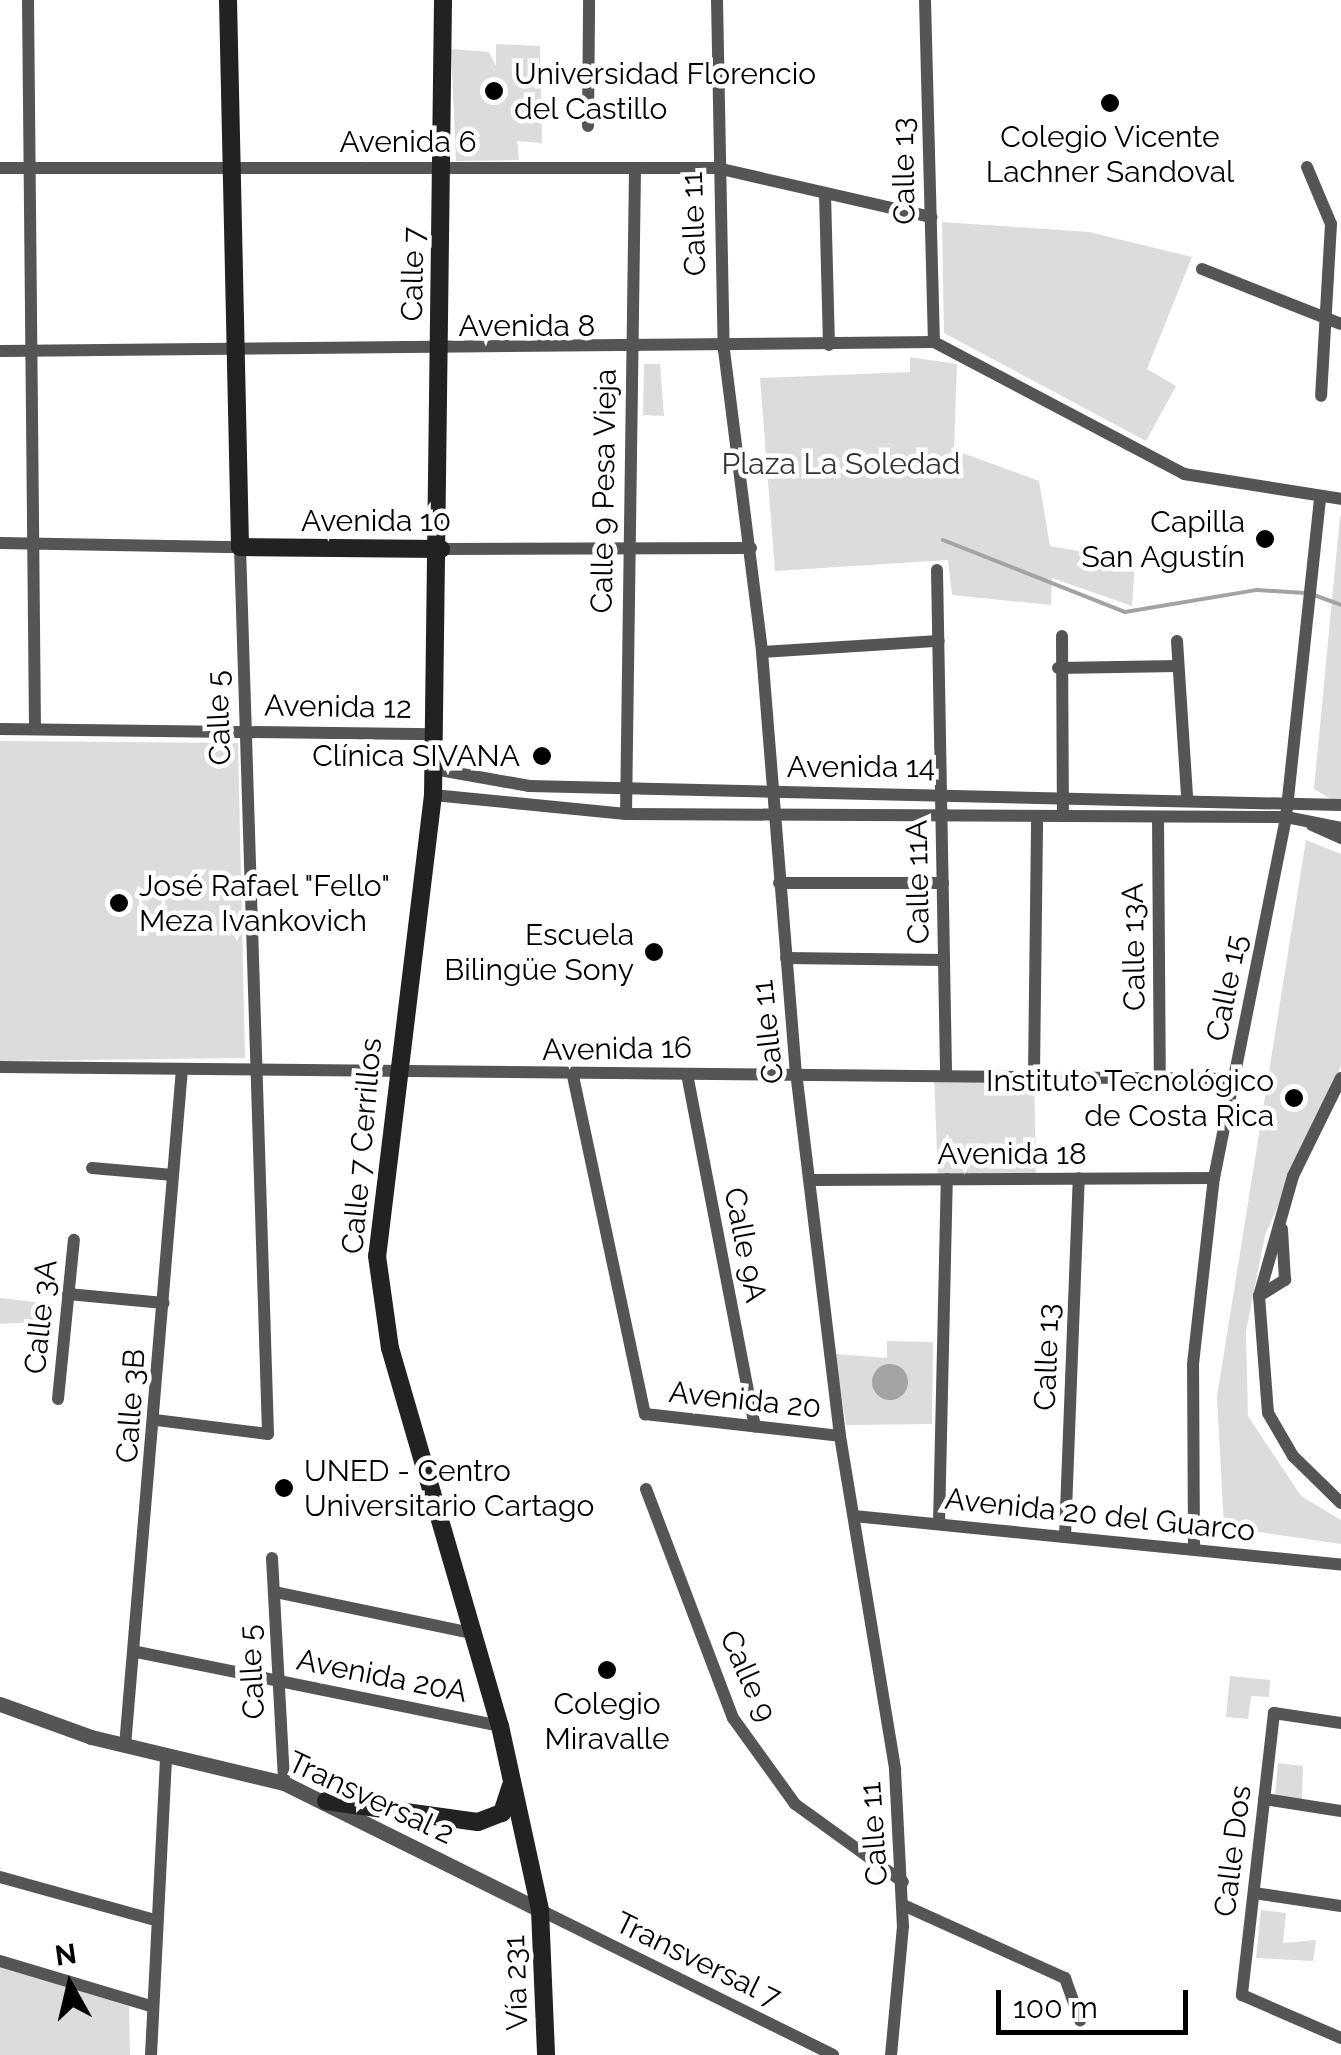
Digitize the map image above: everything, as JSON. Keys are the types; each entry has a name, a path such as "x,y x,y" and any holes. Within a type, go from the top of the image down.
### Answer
{"main road":[{"name":"Calle 5","path":"228,0 240,547"},
{"name":"Calle 7","path":"441,549 443,0"},
{"name":"Avenida 10","path":"240,547 441,549"},
{"name":"Calle 7 Cerrillos","path":"441,549 433,795 393,1073 377,1256 390,1348 466,1632 500,1726 540,1910"},
{"path":"326,1801 478,1822 502,1813 512,1780"},
{"name":"Vía 231","path":"540,1910 546,2055"}],"street":[{"path":"28,0 35,728"},
{"path":"588,126 589,0"},
{"name":"Calle 11","path":"717,0 717,168 724,350 762,652 796,1072 840,1436 904,1882 891,2055"},
{"name":"Calle 13","path":"925,0 934,342"},
{"path":"1308,166 1332,224 1335,323 1321,396"},
{"name":"Avenida 6","path":"0,168 717,168 930,217"},
{"name":"Calle 9 Pesa Vieja","path":"626,814 626,549 636,168"},
{"path":"825,193 829,345"},
{"path":"1202,269 1335,323"},
{"path":"934,342 1184,474 1341,499"},
{"name":"Avenida 8","path":"0,351 724,350 934,342"},
{"name":"Calle 15","path":"1194,1548 1192,1364 1214,1178 1289,798 1320,497"},
{"name":"Avenida 10","path":"0,543 240,547"},
{"name":"Calle 5","path":"155,1420 268,1434 240,547"},
{"name":"Avenida 10","path":"441,549 751,548"},
{"name":"Calle 11A","path":"938,570 946,1073"},
{"path":"1062,636 1058,668 1062,816"},
{"path":"762,652 938,641"},
{"path":"1177,641 1187,796"},
{"path":"1058,668 1178,666"},
{"name":"Avenida 12","path":"0,729 436,734"},
{"name":"Avenida 14","path":"434,769 626,790 1289,798 1341,805"},
{"name":"Avenida 14","path":"433,795 626,814 1301,820"},
{"path":"1034,1073 1037,816"},
{"name":"Calle 13A","path":"1158,817 1160,1075"},
{"path":"1301,820 1341,828"},
{"path":"1301,820 1341,838"},
{"path":"779,883 943,883"},
{"path":"786,958 944,960"},
{"name":"Avenida 16","path":"0,1067 573,1076 1034,1073 1235,1080"},
{"name":"Calle 3B","path":"125,1746 137,1652 182,1070"},
{"name":"Calle 9A","path":"686,1074 755,1426"},
{"name":"Avenida 20","path":"573,1076 645,1414 840,1436"},
{"path":"1341,1078 1281,1216 1258,1296 1268,1413 1293,1456 1341,1503"},
{"path":"92,1168 173,1175"},
{"name":"Calle 13","path":"1064,1537 1078,1178"},
{"name":"Avenida 18","path":"812,1180 1214,1178"},
{"path":"939,1524 947,1180"},
{"path":"1258,1296 1285,1280 1281,1216"},
{"name":"Calle 3A","path":"58,1399 74,1240"},
{"path":"68,1294 164,1303"},
{"name":"Calle 9","path":"646,1490 733,1718 795,1804 904,1882"},
{"name":"Avenida 20 del Guarco","path":"854,1516 1341,1565"},
{"name":"Calle 5","path":"272,1558 284,1783"},
{"path":"275,1592 466,1632"},
{"name":"Avenida 20A","path":"137,1652 500,1726"},
{"name":"Transversal 2","path":"0,1704 125,1746 284,1783 540,1910"},
{"name":"Calle Dos","path":"1341,1723 1274,1713 1242,1995 1341,2038"},
{"path":"150,2055 151,1919 166,1756"},
{"path":"1264,1799 1341,1811"},
{"path":"0,1877 151,1919"},
{"path":"1254,1892 1341,1906"},
{"path":"903,1905 1065,1978 1080,2020"},
{"name":"Transversal 7","path":"540,1910 834,2055"},
{"path":"0,1961 151,2006"}],"green space":[{"name":"Universidad Florencio del Castillo","path":"496,44 540,46 542,143 517,141 519,160 456,161 451,49 489,52 496,66"},
{"path":"942,222 1089,232 1192,257 1147,369 1176,386 1146,441 944,333"},
{"name":"Plaza La Soledad","path":"910,357 957,364 954,450 1039,481 1050,546 1135,561 1132,606 1052,578 1051,605 952,595 948,560 775,571 760,378 910,372"},
{"path":"644,364 660,364 664,416 643,415"},
{"path":"1341,516 1341,805 1314,789"},
{"path":"0,741 238,743 245,1058 0,1061"},
{"path":"1306,840 1341,854 1341,1066 1265,1235 1246,1331 1248,1416 1301,1496 1341,1520 1341,1544 1224,1527 1217,1397"},
{"path":"934,1073 1034,1073 1036,1179 938,1179"},
{"path":"0,1298 53,1304 52,1321 0,1324"},
{"path":"887,1341 933,1342 932,1424 846,1425 835,1354 887,1358"},
{"path":"1230,1676 1270,1680 1269,1697 1251,1696 1248,1719 1226,1717"},
{"path":"1278,1763 1303,1766 1302,1800 1275,1797"},
{"path":"1261,1910 1286,1913 1283,1943 1316,1940 1313,1961 1256,1958"},
{"path":"0,1966 129,2006 130,2055 0,2055"}],"shaded area":[{"path":"890,1364 903,1369 908,1382 903,1395 890,1400 877,1395 872,1382 877,1369"}],"waterway":[{"path":"943,540 1125,612 1257,590 1305,593"},
{"path":"1314,595 1341,605"}],"place":[{"name":"Universidad Florencio del Castillo","path":"494,91"},
{"name":"Colegio Vicente Lachner Sandoval","path":"1110,103"},
{"name":"Capilla San Agustín","path":"1265,539"},
{"name":"Clínica SIVANA","path":"542,756"},
{"name":"José Rafael \"Fello\" Meza Ivankovich","path":"119,903"},
{"name":"Escuela Bilingüe Sony","path":"654,952"},
{"name":"Instituto Tecnológico de Costa Rica","path":"1294,1098"},
{"name":"UNED - Centro Universitario Cartago","path":"284,1488"},
{"name":"Colegio Miravalle","path":"607,1670"}]}
